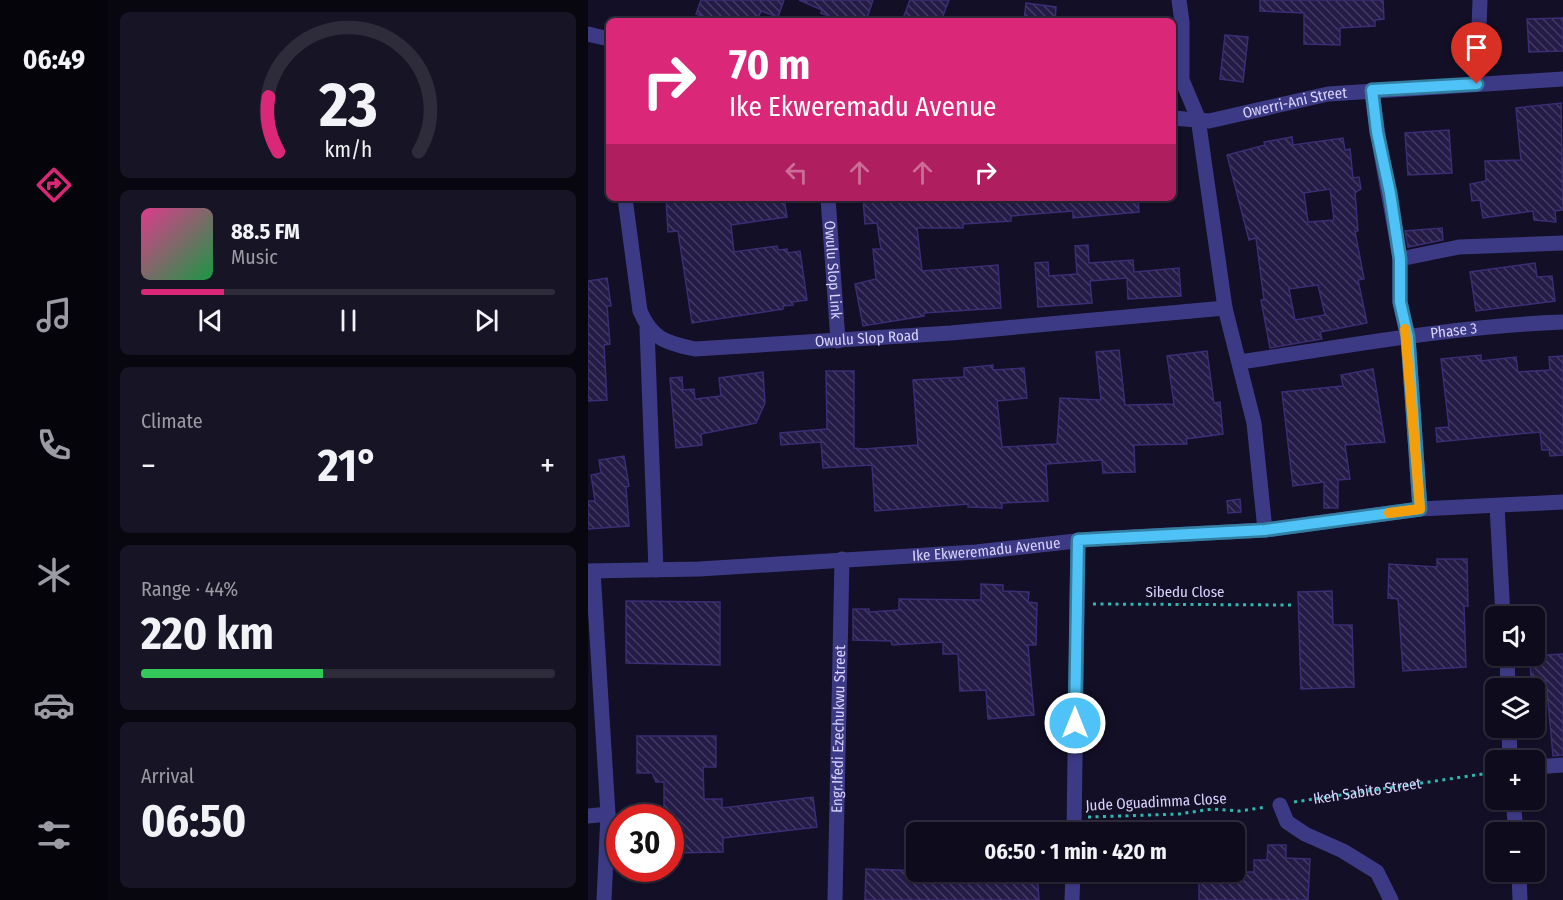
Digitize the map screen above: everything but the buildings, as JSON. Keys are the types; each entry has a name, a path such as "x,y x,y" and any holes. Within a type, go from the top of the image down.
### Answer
{"street":[{"path":"1179,0 1182,22 1182,80 1198,118 1225,308 1254,423 1265,530"},
{"path":"1477,84 1479,0"},
{"path":"588,34 606,41"},
{"name":"Owerri-Ani Street","path":"1176,118 1198,118 1209,121 1301,98 1372,90 1563,79"},
{"path":"1372,90 1377,132 1390,193 1400,259 1400,302 1408,337 1420,509"},
{"path":"625,201 640,311 647,328 656,570"},
{"name":"Owulu Slop Link","path":"828,201 838,341"},
{"path":"1400,259 1459,247 1563,243"},
{"name":"Owulu Slop Road","path":"647,328 660,339 695,349 838,341 1225,308"},
{"name":"Phase 3","path":"1240,362 1408,337 1514,324 1563,322"},
{"name":"Ike Ekweremadu Avenue","path":"590,571 656,570 976,552 1078,540 1265,530 1420,509 1563,502"},
{"path":"1497,506 1502,606"},
{"path":"1074,822 1076,651 1079,604 1078,540"},
{"name":"Engr.Ifedi Ezechukwu Street","path":"835,900 842,559"},
{"path":"590,571 607,804"},
{"path":"1545,766 1563,765"},
{"path":"1280,805 1287,822 1305,834 1343,851 1377,872 1391,900"},
{"path":"588,816 606,814"},
{"path":"604,900 606,857"},
{"path":"1072,900 1073,882"},
{"path":"1519,882 1520,900"}],"path":[{"name":"Sibedu Close","path":"1079,604 1291,605"},
{"name":"Ikeh Sabito Street","path":"1239,811 1485,774"},
{"name":"Jude Oguadimma Close","path":"1086,822 1110,814 1179,814 1212,809 1239,811"}],"slow traffic":[{"path":"1389,513 1420,509 1408,337 1405,329"}],"route":[{"path":"1075,723 1079,604 1078,540 1206,535 1265,530 1420,509 1408,337 1400,302 1400,259 1390,193 1377,132 1372,90 1477,84"}]}
